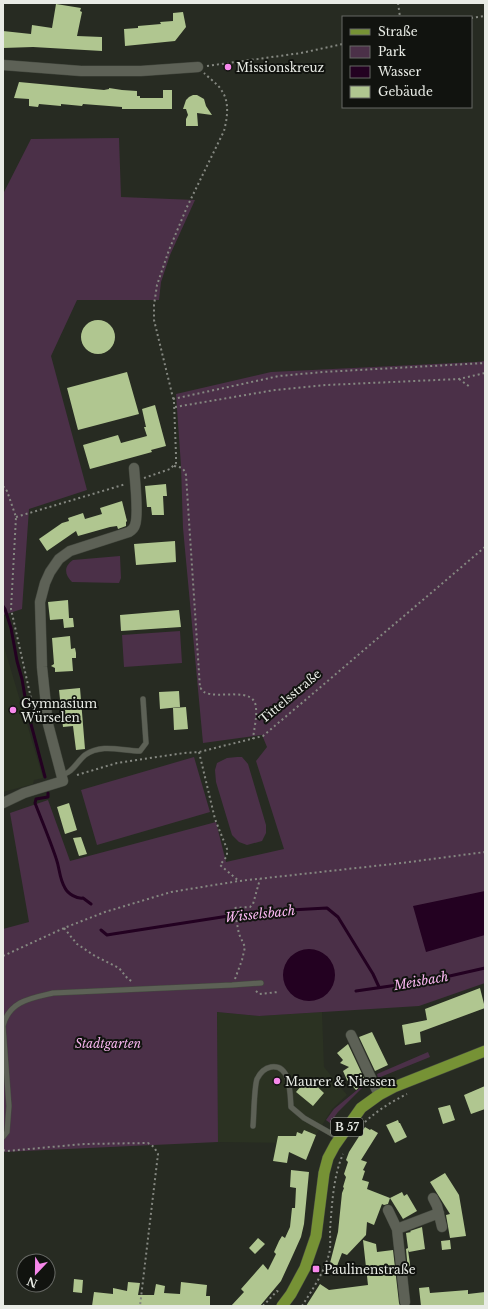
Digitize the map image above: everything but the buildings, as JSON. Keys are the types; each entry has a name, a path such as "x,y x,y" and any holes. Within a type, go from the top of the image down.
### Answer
{"main road":[{"name":"B 57","path":"282,1306 292,1294 305,1268 316,1236 324,1173 328,1158 339,1138 361,1108 379,1095 394,1087 485,1051"}],"street":[{"path":"3,65 81,71 141,71 198,67"},
{"path":"3,803 62,778 48,724 42,668 40,602 43,589 50,572 60,559 70,551 129,532 134,529 137,514 134,468"},
{"path":"351,1035 379,1095"},
{"path":"433,1198 438,1206 442,1227"},
{"path":"388,1210 398,1229 405,1302"},
{"path":"398,1229 439,1213"}],"lane":[{"path":"62,778 85,755 96,749 110,748 140,751 144,748 146,743 143,699"},
{"path":"3,1137 7,1132 9,1106 3,1026 5,1018 11,1008 28,998 52,993 261,983"},
{"path":"253,1126 256,1081 262,1072 268,1068 275,1067 285,1073 288,1080 291,1107 304,1118 339,1138"}],"path":[{"path":"398,3 400,16"},
{"path":"472,18 485,16"},
{"path":"198,67 301,53 342,44"},
{"path":"16,517 136,481 170,469 176,463 173,398 154,320 154,305 157,284 187,207 224,131 227,107 222,91 198,67"},
{"path":"173,398 279,376 323,372 485,363"},
{"path":"174,408 274,390 326,385 460,378 485,374"},
{"path":"460,378 470,386"},
{"path":"174,466 185,470 186,475 200,688 204,692 215,695 242,694 251,697 256,706 253,739"},
{"path":"3,486 7,491 16,517 11,610 38,730"},
{"name":"Tittelsstraße","path":"62,778 75,776 117,763 199,752 263,736 485,547"},
{"path":"199,752 215,819 227,849 227,856 220,865 239,881"},
{"path":"3,956 64,928 105,912 171,892 239,881 402,863 485,852"},
{"path":"232,985 242,960 245,947 239,934 234,908 250,907 253,904 260,879"},
{"path":"64,928 77,944 95,956 119,968 128,979 142,989"},
{"path":"363,1124 390,1102 408,1094"},
{"path":"3,1150 7,1151 84,1144 148,1143 154,1147 158,1154 140,1306"},
{"path":"302,1306 320,1277 329,1253 335,1179 340,1160 346,1148"},
{"path":"263,1306 277,1291"}],"shaded area":[{"name":"Gymnasium Würselen","path":"3,643 43,778 34,780 33,784 3,792"},
{"name":"Maurer & Niessen","path":"217,1012 259,1016 322,1012 324,1067 347,1095 332,1109 316,1135 311,1148 298,1143 218,1142"}],"green space":[{"path":"119,138 121,197 195,200 170,255 161,282 159,300 77,300 51,356 87,490 29,509 22,609 3,615 3,194 31,139"},
{"name":"Stadtgarten","path":"485,361 485,983 419,1006 259,1016 217,1012 218,1142 3,1152 3,929 29,922 10,813 48,800 70,861 216,822 226,862 284,849 256,761 267,747 262,735 203,743 183,528 181,466 176,394 271,372"},
{"path":"120,556 121,578 119,583 72,582 68,577 66,568 73,560"},
{"path":"180,631 182,663 124,667 122,635"},
{"path":"194,757 210,812 97,845 81,790"},
{"path":"242,757 248,764 266,825 266,833 262,841 247,845 239,842 232,835 216,782 215,770 217,763 227,758"},
{"path":"428,1052 430,1057 378,1078 377,1074"},
{"path":"368,1081 338,1112 330,1123 326,1120 334,1109"}],"water":[{"path":"485,891 485,935 426,952 413,906"},
{"path":"309,949 319,951 327,957 333,965 335,975 333,985 327,993 319,999 309,1001 299,999 291,993 285,985 283,975 285,965 291,957 299,951"}],"waterway":[{"name":"Wisselsbach","path":"3,606 11,628 27,709 45,777"},
{"name":"Wisselsbach","path":"48,793 48,797 36,799 35,803 49,837 63,884 70,894 78,898 83,898 91,904"},
{"name":"Wisselsbach","path":"101,930 107,935 254,912 327,908 338,917 373,974 379,987"},
{"name":"Meisbach","path":"356,991 432,980 485,968"}],"place":[{"name":"Missionskreuz","path":"228,67"},
{"name":"Gymnasium Würselen","path":"13,710"},
{"name":"Maurer & Niessen","path":"277,1081"},
{"name":"Paulinenstraße","path":"316,1269"}]}
